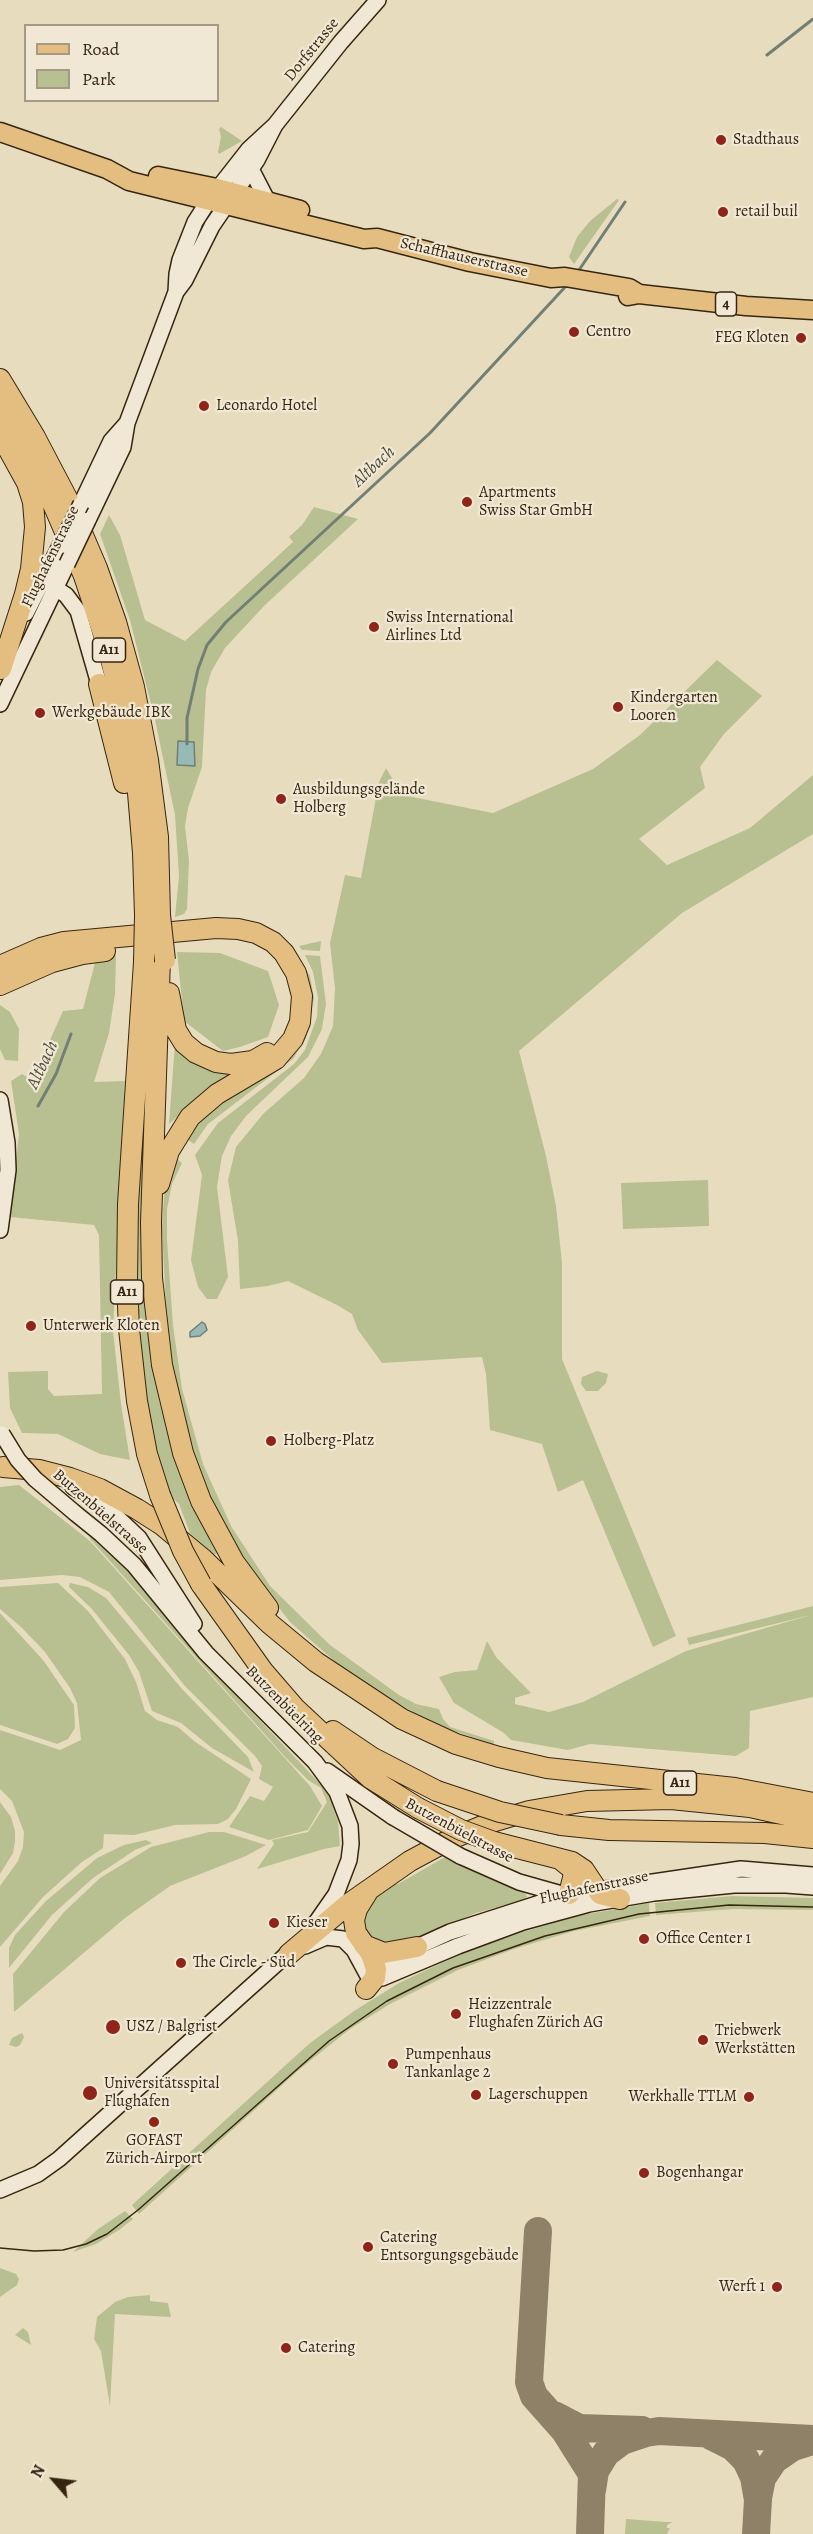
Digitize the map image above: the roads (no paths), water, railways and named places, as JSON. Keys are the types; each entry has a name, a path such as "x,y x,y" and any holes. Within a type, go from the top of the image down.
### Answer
{"highway":[{"name":"A11","path":"0,379 35,437 67,498 97,568 116,622 134,687 148,760 158,837 150,913"},
{"name":"A11","path":"0,407 49,495 84,576 108,648 124,713 138,793 156,960 151,1222 152,1278 162,1365 180,1442 201,1501 238,1568 277,1619 319,1661 354,1689 427,1732 499,1757 547,1768 735,1788 813,1803"},
{"path":"0,434 27,483 33,502 35,527 32,560 25,594 1,670"},
{"path":"99,684 120,764 150,913"},
{"path":"2,966 41,948 64,942 228,928 248,931 266,938 278,947 293,966 301,988 303,1005 300,1022 293,1039 276,1059 217,1094 190,1117 175,1139 164,1162 151,1222"},
{"path":"0,985 52,962 82,954 210,941 242,942 262,949 273,958 289,980 293,1005 290,1022 282,1037 266,1054 245,1062 216,1062 196,1053 184,1043 173,1022 156,960"},
{"name":"A11","path":"156,960 128,1204 127,1281 136,1401 147,1454 160,1495 183,1551 201,1584 243,1644 279,1685 322,1723 373,1758 437,1791 500,1812 561,1825 621,1830 765,1833 813,1838"},
{"path":"1,1467 39,1470 78,1481 113,1496 148,1516 203,1559 284,1637 354,1689"},
{"path":"243,1644 283,1695 347,1758 383,1787 461,1830 494,1842 556,1857 582,1868 596,1890 604,1896 620,1899"},
{"path":"289,1954 347,1905 410,1861 451,1839 501,1819 564,1804 609,1799 671,1799 750,1807 813,1821"},
{"path":"556,1857 568,1865 574,1874 567,1894"},
{"path":"368,1891 357,1909 354,1920 356,1933 374,1959 376,1977"},
{"path":"364,1945 384,1953 417,1947"}],"main road":[{"name":"Dorfstrasse","path":"222,196 249,148 274,125 378,0"},
{"name":"Dorfstrasse","path":"222,196 251,169 269,140 274,125"},
{"name":"Schaffhauserstrasse","path":"0,132 107,169 129,181 222,196 267,200 368,230 377,238"},
{"path":"251,169 267,200"},
{"name":"Schaffhauserstrasse","path":"222,196 364,239 377,238 470,262 628,296 639,294 746,306 813,310"},
{"name":"Flughafenstrasse","path":"1,670 49,584 67,564 123,447 127,423 176,292 185,280 212,226 222,196"},
{"name":"Flughafenstrasse","path":"0,704 49,584 60,546 111,441 127,423"},
{"path":"49,584 66,595 78,611 99,684"},
{"path":"0,1107 7,1143 8,1170 0,1230"},
{"name":"Butzenbüelstrasse","path":"1,1432 18,1460 30,1474 106,1538 134,1565 206,1653 227,1674"},
{"path":"1,1467 68,1485 104,1505 123,1520 147,1548 227,1674"},
{"name":"Butzenbüelring","path":"227,1674 251,1701 315,1762"},
{"path":"0,2190 38,2174 59,2159 289,1954 323,1914 345,1873 351,1844 348,1817 337,1791 315,1762"},
{"name":"Butzenbüelstrasse","path":"315,1762 393,1818 460,1857 529,1885 567,1894"},
{"name":"Flughafenstrasse","path":"567,1894 741,1869 813,1875"},
{"path":"483,1937 493,1927 529,1914 536,1904 537,1894 529,1885"},
{"name":"Flughafenstrasse","path":"376,1977 545,1915 620,1899 743,1885 813,1887"},
{"path":"289,1954 322,1938 339,1937 351,1945 376,1977 417,1947 475,1923 567,1894"}],"water":[{"path":"178,741 194,742 195,766 177,765"},
{"path":"202,1322 207,1330 200,1336 190,1337 190,1332"}],"waterway":[{"name":"Altbach","path":"767,55 813,19"},
{"name":"Altbach","path":"577,273 625,202"},
{"name":"Altbach","path":"187,744 187,718 198,669 207,645 226,622 430,433 567,285"},
{"name":"Altbach","path":"38,1106 56,1074 71,1034"}],"tram line":[{"path":"0,2248 34,2251 63,2250 86,2244 107,2234 138,2210 329,2041 387,2001 453,1968 545,1936 639,1914 729,1905 813,1907"}],"place":[{"name":"Stadthaus","path":"721,140"},
{"name":"retail buil","path":"723,212"},
{"name":"Centro","path":"574,332"},
{"name":"FEG Kloten","path":"801,338"},
{"name":"Leonardo Hotel","path":"204,406"},
{"name":"Apartments Swiss Star GmbH","path":"467,502"},
{"name":"Swiss International Airlines Ltd","path":"374,627"},
{"name":"Kindergarten Looren","path":"618,707"},
{"name":"Werkgebäude IBK","path":"40,713"},
{"name":"Ausbildungsgelände Holberg","path":"281,799"},
{"name":"Unterwerk Kloten","path":"31,1326"},
{"name":"Holberg-Platz","path":"271,1441"},
{"name":"Kieser","path":"274,1923"},
{"name":"Office Center 1","path":"644,1939"},
{"name":"The Circle - Süd","path":"181,1963"},
{"name":"Heizzentrale Flughafen Zürich AG","path":"456,2014"},
{"name":"USZ / Balgrist","path":"113,2027"},
{"name":"Triebwerk Werkstätten","path":"703,2040"},
{"name":"Pumpenhaus Tankanlage 2","path":"393,2064"},
{"name":"Universitätsspital Flughafen","path":"90,2093"},
{"name":"Lagerschuppen","path":"476,2095"},
{"name":"Werkhalle TTLM","path":"749,2097"},
{"name":"GOFAST Zürich-Airport","path":"154,2122"},
{"name":"Bogenhangar","path":"644,2173"},
{"name":"Catering Entsorgungsgebäude","path":"368,2247"},
{"name":"Werft 1","path":"777,2287"},
{"name":"Catering","path":"286,2348"}]}
